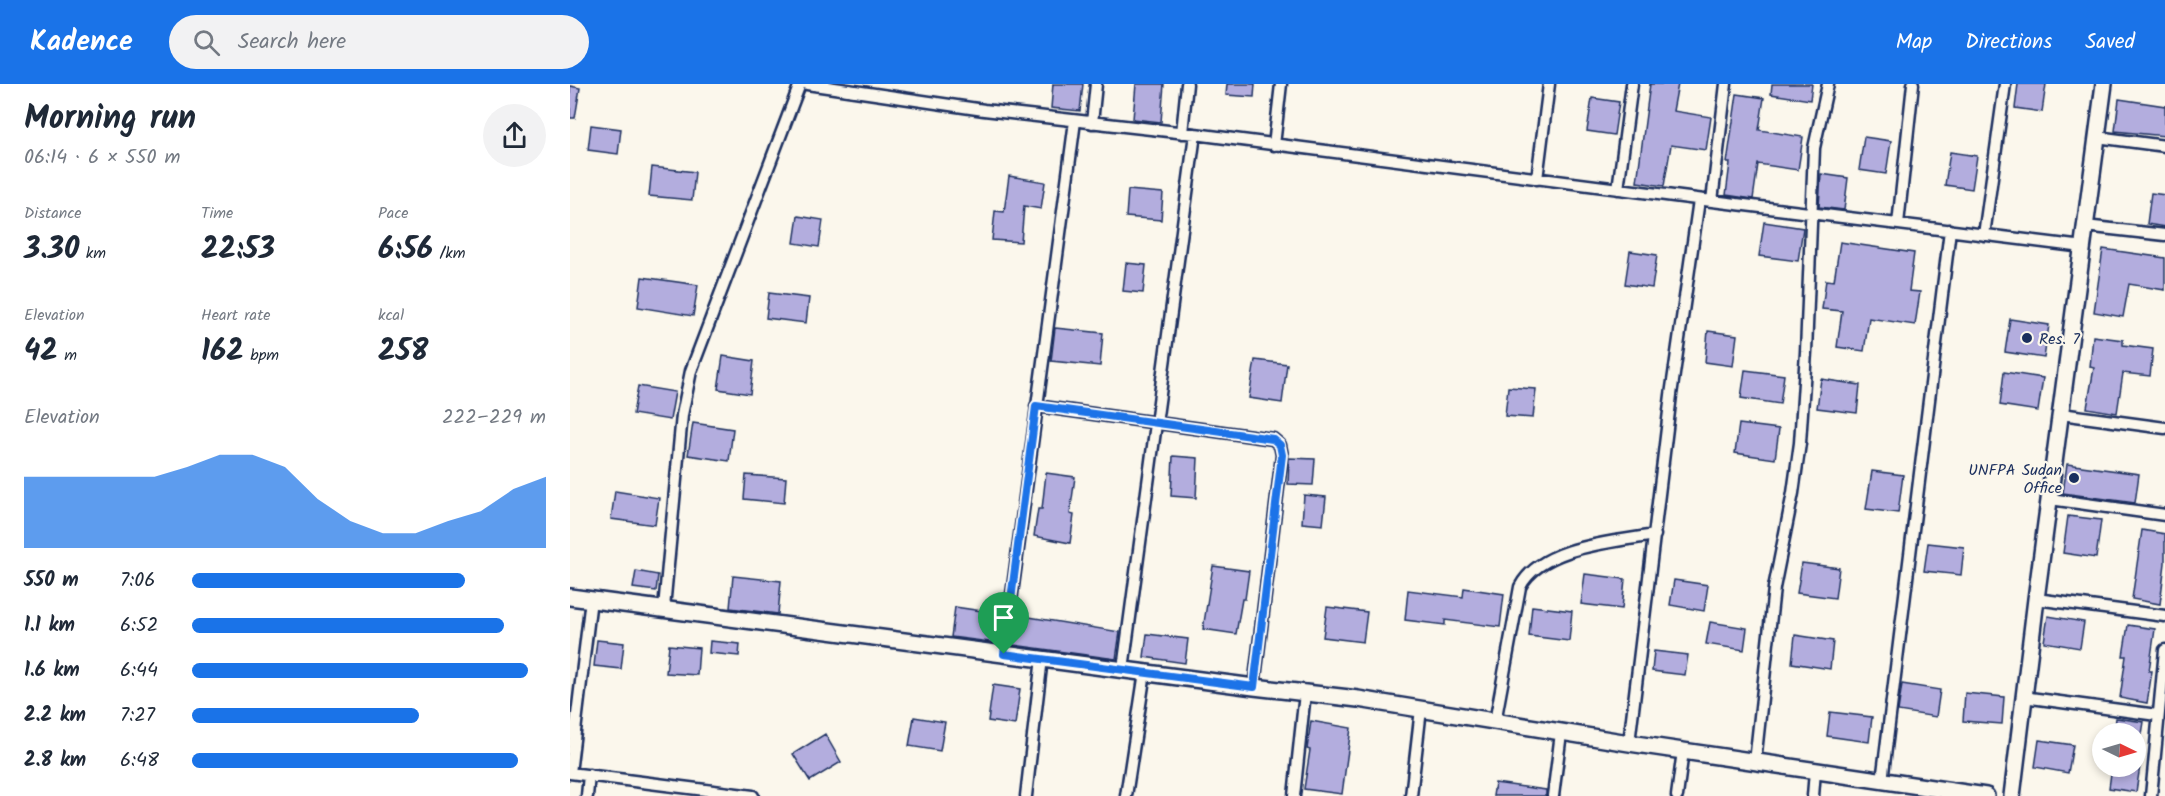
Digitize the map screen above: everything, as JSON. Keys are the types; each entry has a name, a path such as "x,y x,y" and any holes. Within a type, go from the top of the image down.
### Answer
{"main road":[{"path":"2012,796 2104,84"},
{"path":"570,597 1421,709 1629,744 1986,796"}],"street":[{"path":"664,608 682,415 691,371 800,84"},
{"path":"807,84 984,110 1195,134 1699,200 2083,247"},
{"path":"1092,123 1096,84"},
{"path":"1182,133 1187,84"},
{"path":"1274,145 1281,84"},
{"path":"1537,179 1549,84"},
{"path":"1618,189 1632,84"},
{"path":"1712,201 1726,84"},
{"path":"1755,762 1774,588 1793,493 1800,442 1814,148 1828,84"},
{"path":"1898,224 1913,84"},
{"path":"1984,235 2005,84"},
{"path":"1004,654 1075,121"},
{"path":"1123,669 1195,134"},
{"path":"2097,137 2165,146"},
{"path":"1629,744 1671,394 1699,200"},
{"path":"2085,226 2165,235"},
{"path":"1882,781 1950,231"},
{"path":"1036,406 1273,439 1280,445 1282,455 1254,687"},
{"path":"2061,414 2165,428"},
{"path":"2050,499 2165,515"},
{"path":"1494,722 1520,587 1526,575 1557,556 1588,547 1655,536"},
{"path":"591,599 570,773 753,796"},
{"path":"2036,599 2165,616"},
{"path":"2151,796 2165,650"},
{"path":"1026,796 1042,658"},
{"path":"1126,796 1145,672"},
{"path":"1294,796 1305,693"},
{"path":"2024,697 2157,715"},
{"path":"1411,796 1421,709"},
{"path":"1552,796 1561,733"},
{"path":"1677,796 1683,751"},
{"path":"1814,796 1815,771"},
{"path":"587,796 589,776"}],"building":[{"path":"1053,84 1083,84 1080,111 1051,108"},
{"path":"1136,84 1164,84 1161,122 1133,119"},
{"path":"1227,84 1255,84 1254,97 1226,95"},
{"path":"1650,84 1678,84 1673,111 1711,117 1706,150 1671,145 1664,186 1637,182"},
{"path":"1772,84 1812,84 1810,100 1771,94"},
{"path":"2018,84 2046,84 2042,112 2015,108"},
{"path":"570,86 580,88 575,118 570,118"},
{"path":"1737,94 1764,98 1759,130 1803,137 1798,170 1758,164 1753,199 1726,195 1730,163 1727,163"},
{"path":"1592,98 1619,102 1614,135 1587,131"},
{"path":"2119,99 2165,106 2165,136 2115,131"},
{"path":"591,125 621,129 618,154 588,150"},
{"path":"1864,137 1891,141 1886,174 1859,170"},
{"path":"1950,152 1977,156 1972,189 1945,185"},
{"path":"652,167 695,172 692,200 649,196"},
{"path":"1821,174 1848,178 1844,210 1819,207"},
{"path":"1009,176 1045,182 1041,209 1024,206 1021,242 992,240 995,211 1004,212"},
{"path":"1128,190 1163,193 1161,220 1126,217"},
{"path":"2151,193 2165,195 2165,227 2147,224"},
{"path":"798,216 823,220 819,247 794,243"},
{"path":"1764,222 1803,228 1798,261 1759,256"},
{"path":"1840,242 1914,253 1909,291 1920,292 1915,325 1869,318 1864,351 1837,347 1842,311 1822,309 1826,280 1834,281"},
{"path":"2103,249 2165,258 2165,290 2129,284 2123,317 2094,312"},
{"path":"1630,251 1657,255 1652,288 1625,284"},
{"path":"1126,263 1146,265 1143,293 1123,291"},
{"path":"642,277 698,285 693,316 638,307"},
{"path":"769,293 809,298 806,323 766,318"},
{"name":"Res. 7","path":"2010,319 2049,325 2044,358 2005,352"},
{"path":"1055,328 1103,333 1100,366 1051,361"},
{"path":"1708,331 1737,335 1733,366 1705,362"},
{"path":"2093,336 2123,340 2123,345 2153,349 2150,376 2123,373 2117,413 2087,408 2094,368 2090,367"},
{"path":"723,356 754,361 750,394 718,389"},
{"path":"1255,360 1287,364 1282,403 1249,398"},
{"path":"1745,370 1784,375 1780,404 1741,398"},
{"path":"2004,372 2043,378 2038,411 2000,405"},
{"path":"1821,379 1860,385 1857,413 1817,408"},
{"path":"638,386 675,392 670,420 633,414"},
{"path":"1508,387 1536,389 1533,418 1505,416"},
{"path":"693,423 733,429 729,461 688,455"},
{"path":"1739,424 1779,429 1775,459 1735,453"},
{"path":"1173,456 1198,458 1196,498 1171,496"},
{"path":"1289,458 1315,459 1313,485 1288,484"},
{"path":"2067,464 2139,474 2135,503 2063,493"},
{"path":"1872,471 1903,475 1898,513 1866,509"},
{"path":"1046,473 1075,477 1070,514 1074,515 1070,543 1034,536 1038,509 1042,509"},
{"path":"746,475 786,478 784,503 744,499"},
{"path":"615,491 659,498 655,525 611,519"},
{"path":"1304,495 1326,497 1323,525 1302,523"},
{"path":"2068,516 2101,520 2096,558 2063,553"},
{"path":"2142,530 2165,534 2165,563 2160,604 2132,599"},
{"path":"1928,543 1964,547 1961,575 1924,571"},
{"path":"1802,563 1839,568 1835,598 1797,593"},
{"path":"1213,566 1249,571 1236,634 1203,629"},
{"path":"636,571 658,575 656,591 633,588"},
{"path":"1585,574 1625,579 1622,609 1581,604"},
{"path":"733,576 781,581 778,614 730,608"},
{"path":"1674,580 1708,585 1704,611 1670,605"},
{"path":"1464,588 1504,594 1500,627 1445,620 1445,625 1405,620 1408,590 1463,597"},
{"path":"1532,606 1572,611 1569,641 1529,636"},
{"path":"955,607 1002,614 998,643 951,637"},
{"path":"1327,607 1367,612 1363,642 1323,637"},
{"path":"1017,615 1120,632 1116,659 1013,645"},
{"path":"2048,616 2084,622 2080,648 2044,642"},
{"path":"1710,622 1747,628 1744,650 1706,644"},
{"path":"2128,625 2155,629 2147,703 2120,698"},
{"path":"1147,634 1188,639 1185,663 1144,657"},
{"path":"1795,635 1833,641 1830,669 1792,663"},
{"path":"597,640 624,643 621,669 594,666"},
{"path":"710,641 740,644 739,656 709,653"},
{"path":"669,645 699,648 697,675 666,673"},
{"path":"1654,651 1688,655 1685,675 1652,671"},
{"path":"1902,684 1940,690 1936,717 1898,711"},
{"path":"993,685 1020,689 1015,725 988,721"},
{"path":"1965,693 2004,697 2002,724 1963,721"},
{"path":"1830,712 1872,717 1869,742 1827,736"},
{"path":"914,717 945,722 940,751 909,746"},
{"path":"2116,718 2144,722 2144,723 2115,723"},
{"path":"1311,721 1351,728 1342,794 1304,789 1310,750 1307,749"},
{"path":"825,734 841,762 810,781 793,754"},
{"path":"2039,740 2073,745 2068,773 2035,767"},
{"path":"2110,777 2138,777 2136,792 2109,788"},
{"path":"1495,783 1546,790 1546,796 1493,796"}],"place":[{"name":"Res. 7","path":"2027,338"},
{"name":"UNFPA Sudan Office","path":"2074,478"}],"route":[{"path":"1036,406 1273,439 1280,445 1282,455 1254,687 1004,654 1036,406"}]}
